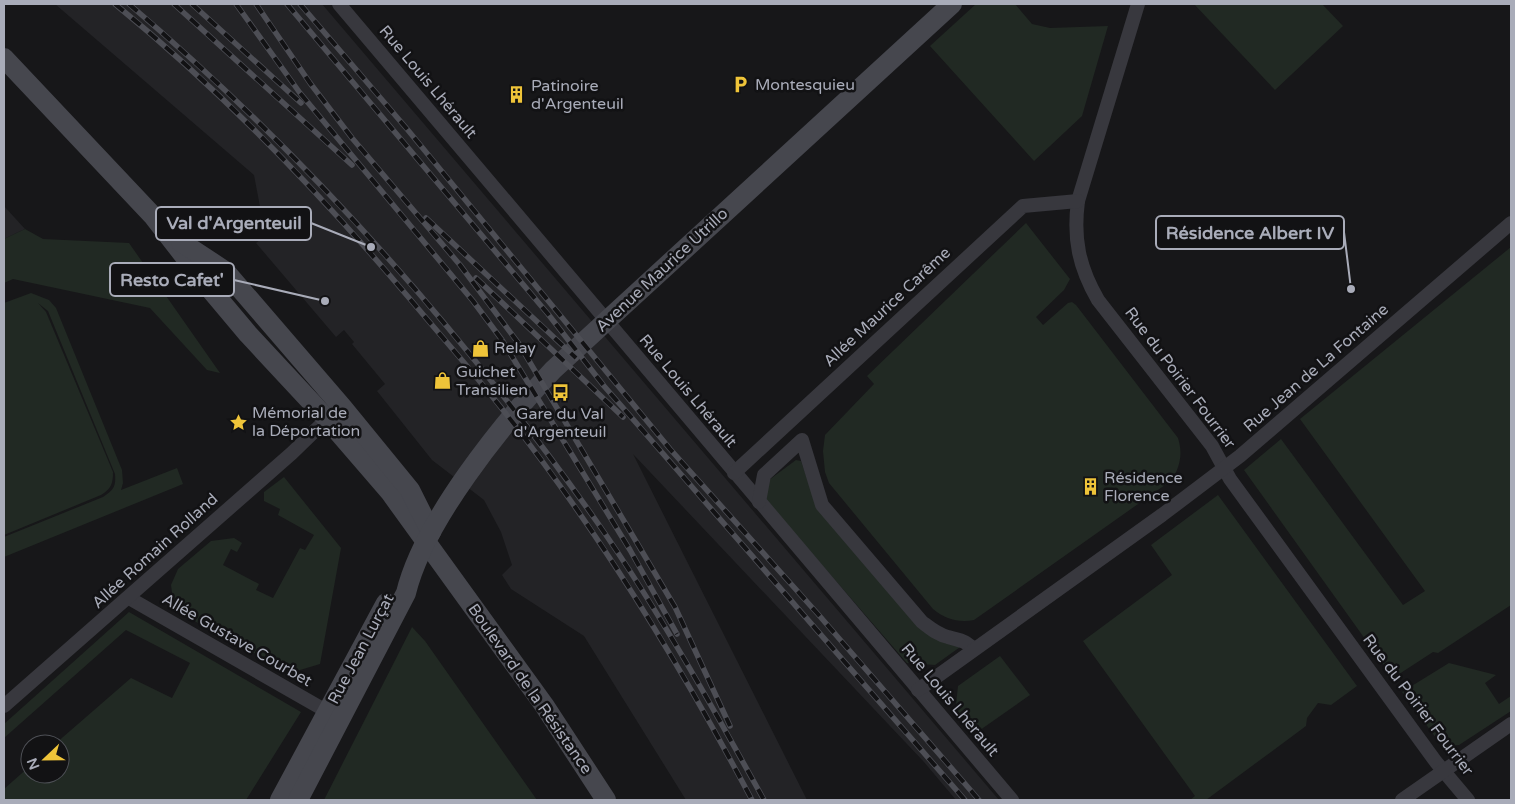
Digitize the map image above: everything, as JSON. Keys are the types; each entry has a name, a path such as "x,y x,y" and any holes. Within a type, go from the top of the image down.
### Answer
{"main road":[{"name":"Avenue Maurice Utrillo","path":"411,570 439,519 474,466 528,396 552,370 952,4"},
{"name":"Boulevard de la Résistance","path":"4,58 168,234 206,284 248,334 327,419 390,492 544,705 606,800"},
{"name":"Boulevard de la Résistance","path":"168,234 224,271 343,408 410,490 453,579"},
{"name":"Rue Jean Lurçat","path":"280,800 394,588 411,570"},
{"name":"Rue Jean Lurçat","path":"298,800 406,593 411,570"}],"street":[{"name":"Rue Louis Lhérault","path":"341,4 736,475 1012,800"},
{"name":"Rue du Poirier Fourrier","path":"1138,4 1078,201 1075,226 1079,257 1086,279 1098,300 1212,446 1230,479 1443,771 1468,800"},
{"name":"Allée Maurice Carême","path":"736,475 1023,206 1078,201"},
{"name":"Rue Jean de La Fontaine","path":"918,690 1162,515 1224,467 1298,408 1511,223"},
{"name":"Allée Romain Rolland","path":"4,706 129,598 292,453 327,419"},
{"path":"759,502 764,475 802,440 822,505 922,622 936,633 948,638 962,639 974,649"},
{"path":"736,475 764,475"},
{"name":"Allée Gustave Courbet","path":"129,598 328,712"},
{"path":"1402,800 1511,724"}],"shaded area":[{"path":"55,4 322,4 999,800 956,800 924,762 633,454 807,800 686,800 584,636 511,589 502,575 512,565 501,532 484,500 432,460 377,391 385,384 352,344 354,342 344,330 336,337 256,243 265,236 252,221 261,212 254,175"},
{"path":"976,4 1015,4 1032,24 1050,28 1108,26 1082,116 1034,161 930,46"},
{"path":"1194,4 1322,4 1343,26 1275,90"},
{"path":"4,206 25,229 4,239"},
{"path":"1026,223 1070,279 1064,290 1036,317 1043,325 1068,303 1072,302 1076,305 1178,438 1180,460 1172,480 974,620 947,618 933,609 829,483 825,472 823,451 825,435 874,384 867,376"},
{"path":"25,229 43,239 129,243 220,373 207,370 150,308 13,279 4,283 4,239"},
{"path":"1511,247 1511,605 1438,653 1433,652 1393,678 1244,470 1281,439 1403,605 1425,591 1300,419"},
{"path":"31,293 49,300 56,308 122,470 123,483 121,490 177,468 183,484 4,557 4,537 103,497 112,490 115,482 115,474 48,311 38,303 46,312 113,472 113,480 107,491 101,495 4,535 4,303"},
{"path":"796,460 801,461 815,502 923,631 960,647 935,665 907,663 764,498 769,480"},
{"path":"284,477 341,548 320,664 290,673 226,637 226,631 217,626 209,630 179,611 173,600 171,585 178,569 211,541 234,538 242,543 237,552 231,549 223,565 259,584 256,590 273,598 300,548 305,550 314,535 278,515 280,509 264,501 264,492"},
{"path":"1218,495 1357,686 1331,705 1318,703 1307,718 1306,726 1206,800 1190,800 1195,796 1083,641 1172,575 1151,545"},
{"path":"129,612 301,712 246,800 4,800 4,789 20,775 20,784 70,784 70,734 67,734 131,678 172,698 190,663 126,630 4,738 4,724"},
{"path":"412,627 425,641 537,800 324,800"},
{"path":"1000,656 1030,695 973,735 955,714 958,686"},
{"path":"1449,663 1496,675 1485,683 1499,704 1511,696 1511,711 1459,745 1442,746 1402,692"}],"railway":[{"path":"115,4 194,72 306,182 376,259 503,410 572,503 636,599 725,749 752,800"},
{"path":"129,4 258,122 320,184 437,314 492,382 546,451 620,556 684,659 764,800"},
{"path":"174,4 352,165"},
{"path":"192,4 301,103"},
{"path":"236,4 300,93 473,301 502,340 630,550 677,634"},
{"path":"256,4 310,83 352,138 460,265 519,344 675,607 730,726"},
{"path":"287,4 548,314 604,386 965,800"},
{"path":"300,4 407,129 670,449 817,613 979,800"},
{"path":"426,218 576,358"},
{"path":"476,278 623,417"}],"place":[{"name":"Montesquieu","path":"741,85"},
{"name":"Patinoire d'Argenteuil","path":"517,95"},
{"name":"Val d'Argenteuil","path":"371,247"},
{"name":"Résidence Albert IV","path":"1351,289"},
{"name":"Resto Cafet'","path":"325,301"},
{"name":"Relay","path":"480,348"},
{"name":"Guichet Transilien","path":"442,381"},
{"name":"Gare du Val d'Argenteuil","path":"560,392"},
{"name":"Mémorial de la Déportation","path":"238,422"},
{"name":"Résidence Florence","path":"1090,487"}]}
